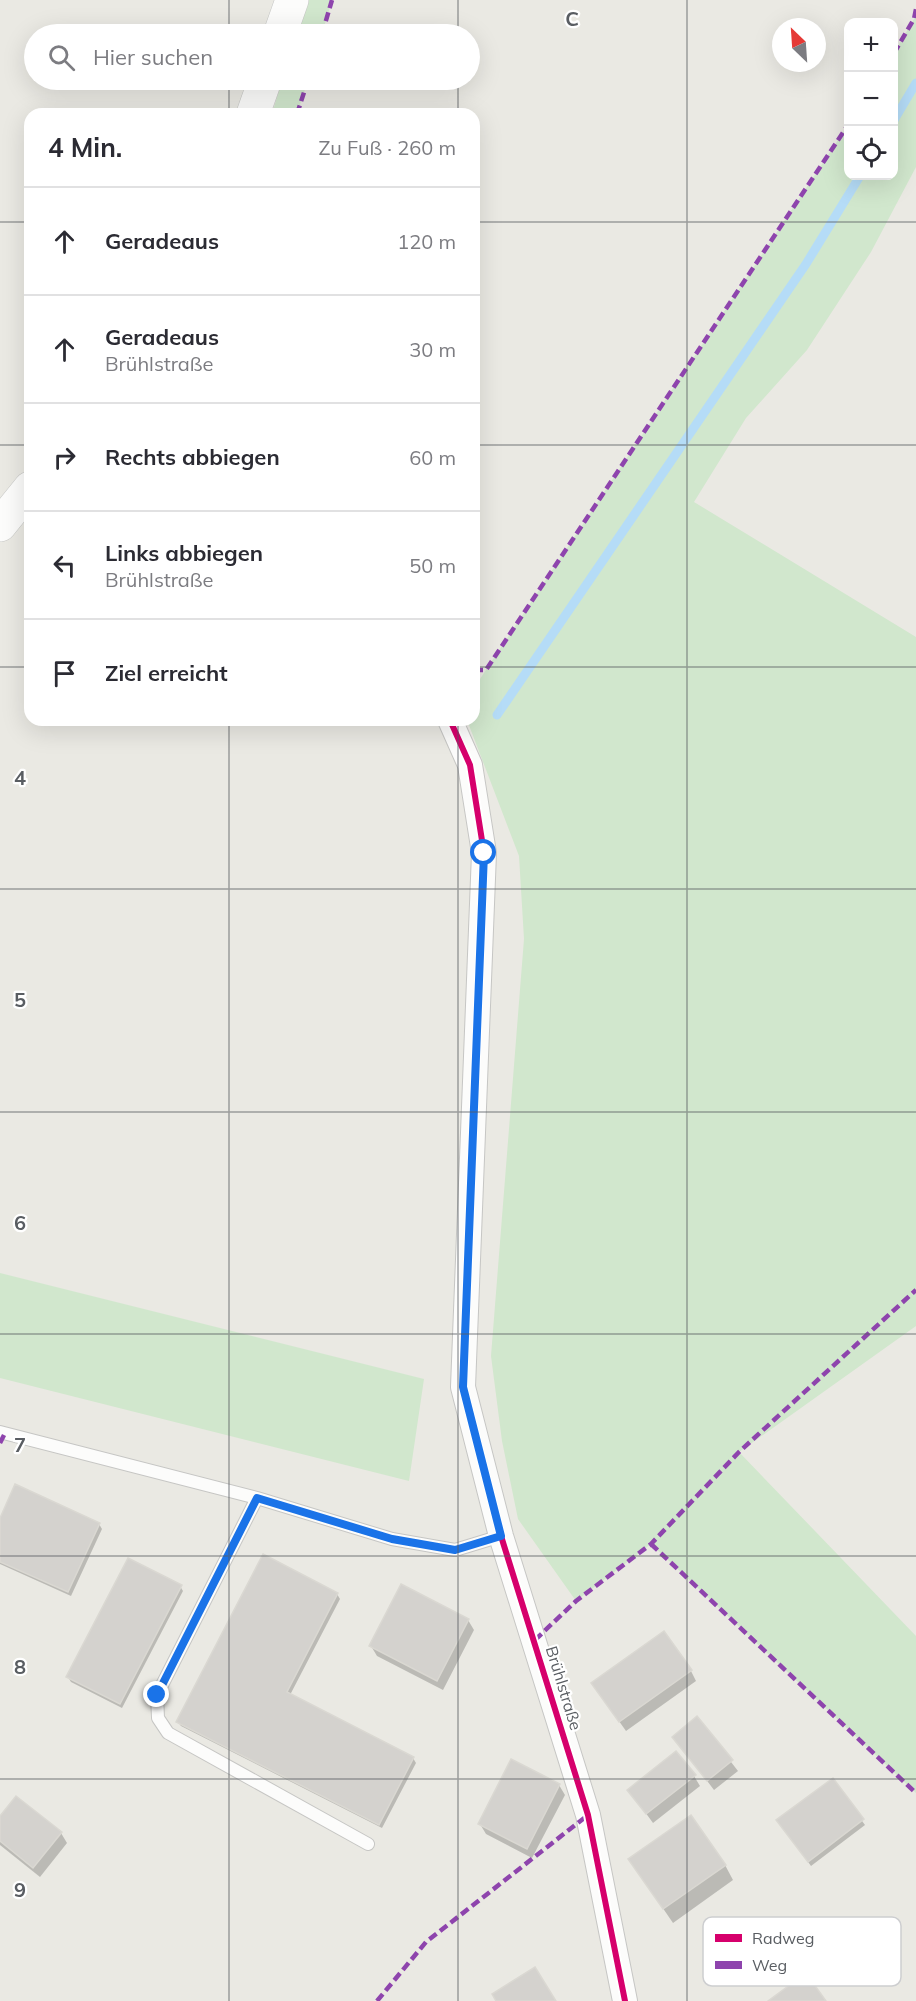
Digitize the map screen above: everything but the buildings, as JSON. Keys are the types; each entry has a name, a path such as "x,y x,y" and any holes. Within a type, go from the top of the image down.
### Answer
{"main road":[{"path":"284,24 292,0"},
{"path":"255,108 261,90"},
{"path":"0,525 24,495"}],"street":[{"name":"Brühlstraße","path":"453,726 470,765 484,853 463,1387 501,1536 588,1815 625,2001"}],"lane":[{"path":"0,1432 257,1498 392,1539 455,1550 501,1536"},
{"path":"257,1498 157,1695 158,1718 168,1733 368,1844"}],"green space":[{"path":"307,0 332,0 325,24 299,24"},
{"path":"916,9 916,167 871,252 807,350 746,418 694,502 916,637 916,1326 739,1452 916,1636 916,1793 651,1544 576,1601 518,1519 502,1441 491,1356 524,939 519,856 469,726 480,726 480,679 844,131 844,180 898,180 898,46 914,19"},
{"path":"279,90 305,90 299,108 274,108"},
{"path":"0,1273 424,1379 409,1481 0,1378"}],"waterway":[{"path":"898,113 916,83"},
{"path":"497,715 806,264 858,180"}],"marked path":[{"path":"325,24 332,0"},
{"path":"898,46 914,19 916,9"},
{"path":"299,108 305,90"},
{"path":"480,670 486,670 847,126"},
{"path":"535,1640 576,1601 651,1544 739,1452 916,1290"},
{"path":"0,1443 5,1433"},
{"path":"651,1544 916,1793"},
{"path":"377,2001 426,1942 588,1815"}],"cycle path":[{"path":"453,726 470,765 484,853 463,1387 501,1536 588,1815 625,2001"}],"route":[{"path":"157,1695 257,1498 392,1539 455,1550 501,1536 463,1387 484,853"}]}
